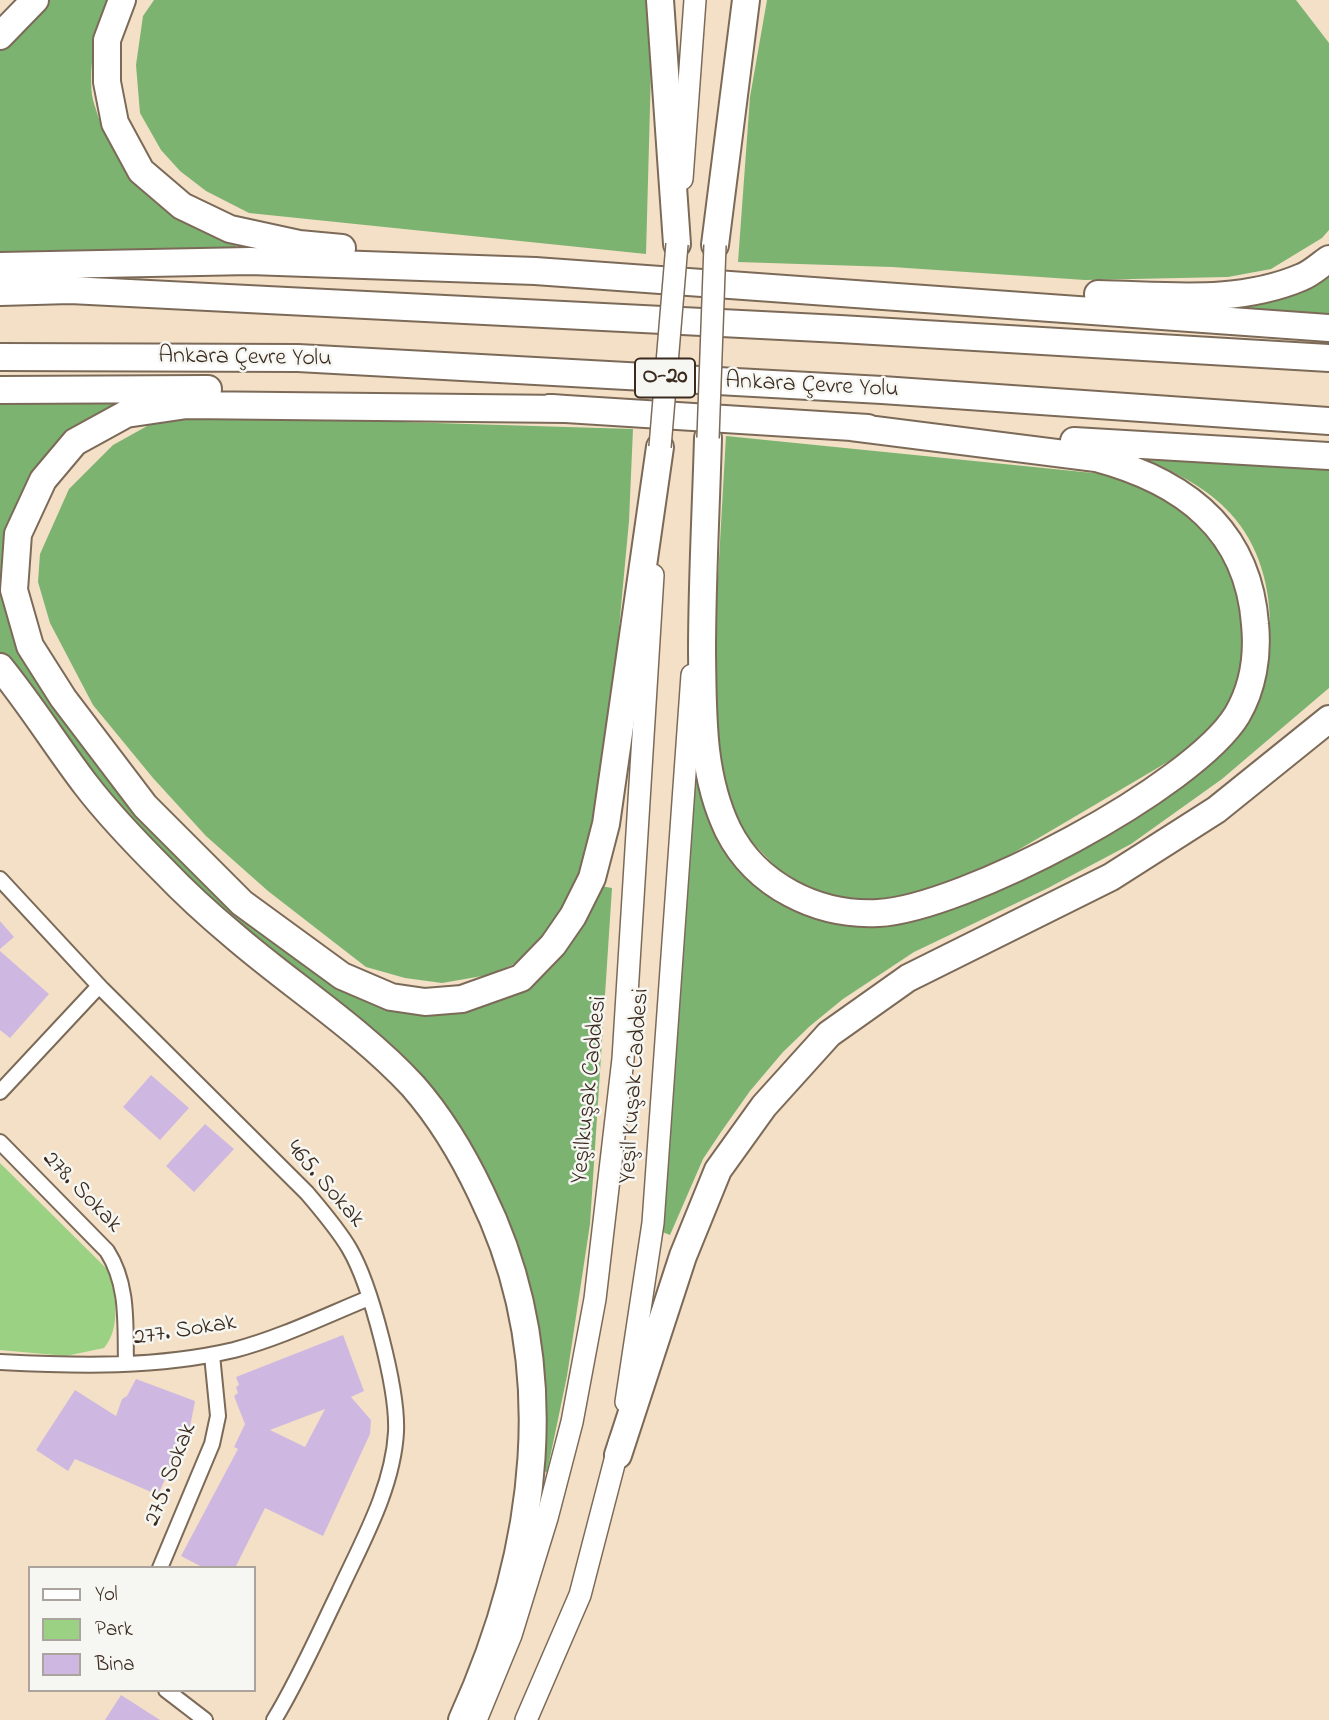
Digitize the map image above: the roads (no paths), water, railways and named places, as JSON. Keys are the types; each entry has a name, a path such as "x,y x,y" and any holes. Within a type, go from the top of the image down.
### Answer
{"highway":[{"path":"0,36 35,0"},
{"path":"122,0 107,40 107,82 115,123 141,171 182,206 230,229 299,244 535,271"},
{"path":"660,0 677,244"},
{"path":"715,245 746,0"},
{"path":"769,286 1224,297 1266,290 1305,276 1329,259"},
{"path":"0,266 250,261 535,271 1329,328"},
{"path":"0,292 112,292 840,329 1329,358"},
{"name":"Ankara Çevre Yolu","path":"0,357 299,358 869,390 1329,421"},
{"path":"0,390 314,390 566,409 1329,456"},
{"path":"566,409 187,405 126,414 75,442 43,480 18,534 14,590 30,646 63,698 145,806 242,903 342,976 391,997 425,1002 463,999 521,978 553,945 573,916 592,878 607,824 660,447"},
{"path":"709,438 702,604 703,708 706,760 717,802 738,848 751,863 785,891 820,906 859,913 880,913 937,901 1004,872 1102,823 1181,771 1213,744 1236,717 1252,673 1256,646 1255,627 1253,602 1239,559 1228,540 1197,505 1177,490 1152,477 1127,466 1096,458 851,427"},
{"path":"0,667 88,788 162,870 233,935 345,1023 413,1087 460,1150 494,1218 516,1287 531,1357 534,1415 531,1477 505,1611 462,1720"},
{"path":"618,1455 683,1256 718,1170 765,1106 829,1034 908,978 1111,877 1216,810 1329,719"}],"main road":[{"name":"Yeşilkuşak Caddesi","path":"477,1720 510,1635 543,1529 572,1422 595,1299 623,1059 660,447 695,0"},
{"name":"Yeşil Kuşak Caddesi","path":"526,1720 580,1595 618,1455 653,1223 709,438 715,245 734,0"}],"street":[{"name":"465. Sokak","path":"0,879 99,986 307,1193 349,1248 369,1298 386,1358 396,1410 393,1458 375,1515 300,1674 274,1720"},
{"path":"0,1092 99,986"},
{"name":"278. Sokak","path":"0,1142 107,1251 114,1262 123,1290 126,1364"},
{"name":"277. Sokak","path":"0,1362 88,1366 212,1354 269,1338 369,1298"},
{"name":"275. Sokak","path":"161,1566 212,1444 218,1416 212,1354"},
{"path":"169,1692 205,1720"}]}
